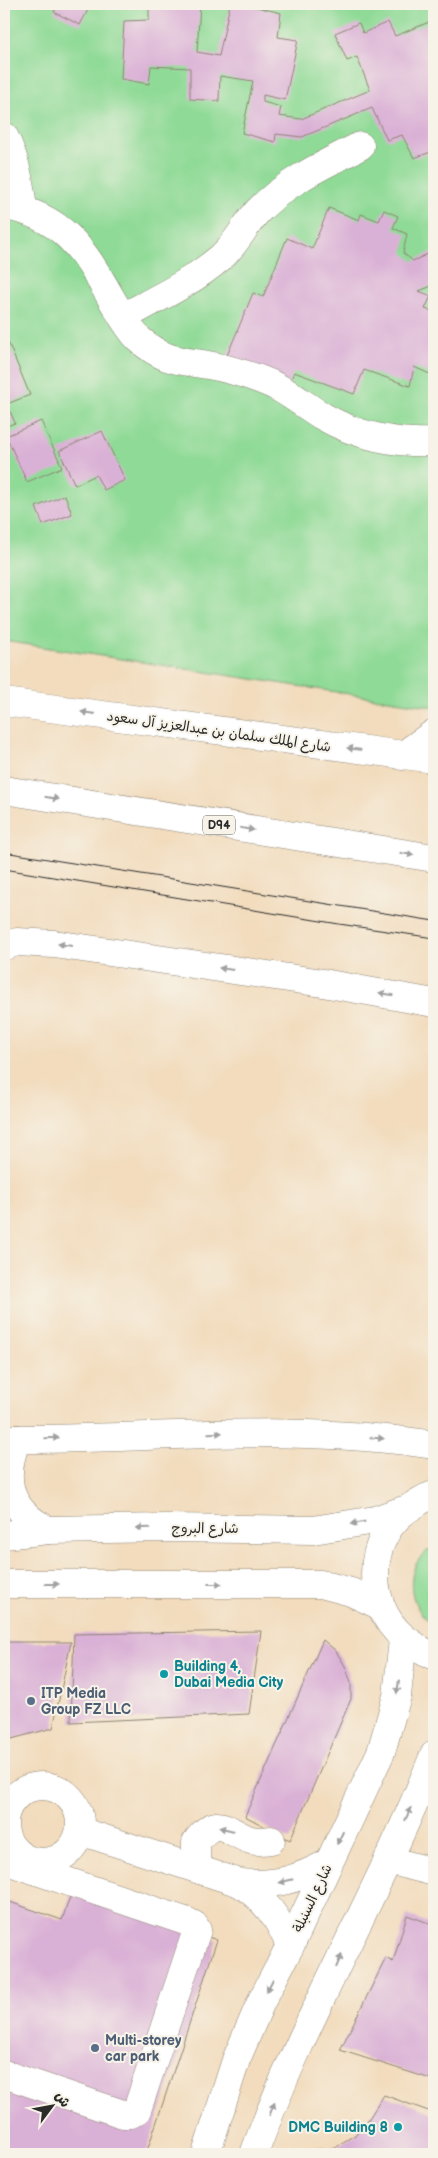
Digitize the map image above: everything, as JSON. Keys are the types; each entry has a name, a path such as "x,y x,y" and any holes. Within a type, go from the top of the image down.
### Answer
{"street":[{"path":"4,136 10,148 19,178 14,208 44,218 63,230 80,246 138,338 158,353 181,362 238,372 269,382 298,398 324,417 354,430 385,439 417,443 434,442"},
{"path":"123,317 181,286 209,268 239,239 256,213 278,191 304,174 360,146"},
{"name":"شارع الملك سلمان بن عبدالعزيز آل سعود","path":"4,702 434,759"},
{"path":"402,756 434,733"},
{"name":"D94","path":"4,790 434,858"},
{"path":"4,946 17,942 54,944 323,983 434,1003"},
{"path":"48,1530 31,1522 19,1508 10,1492 7,1474 11,1439 251,1432 337,1434 434,1444"},
{"path":"434,1495 428,1496 404,1510 390,1526 380,1543 374,1571 374,1584 379,1605 389,1624 403,1639 428,1654 434,1655"},
{"name":"شارع البروج","path":"4,1535 48,1530 166,1528 313,1530 375,1520 404,1510"},
{"path":"4,1584 321,1584 351,1592 379,1605"},
{"name":"شارع السنبلة","path":"206,2154 216,2116 236,2060 261,2002 290,1946 384,1745 397,1696 403,1639"},
{"path":"254,2154 283,2081 388,1860 434,1755"},
{"path":"4,2074 124,2114 131,2114 137,2110 197,1930 194,1925 188,1922 26,1863 12,1846 5,1829 5,1818 9,1806 25,1790 49,1787 60,1791 70,1798 80,1819 80,1831 75,1844 66,1854 54,1860 26,1863"},
{"path":"200,1870 196,1861 196,1842 209,1829 218,1826 228,1827 252,1840 271,1840"},
{"path":"80,1831 240,1883 261,1885 281,1883 306,1876 328,1863"},
{"path":"388,1860 434,1872"},
{"path":"240,1883 269,1906 282,1925 290,1946"}],"green space":[{"path":"4,4 434,4 434,707 4,641"},
{"path":"434,1547 434,1624 424,1617 417,1608 413,1597 412,1585 417,1563 424,1554"}],"building":[{"path":"58,4 91,4 80,25 54,12"},
{"path":"149,4 200,4 197,52 219,56 230,4 245,4 281,13 278,37 298,40 285,100 263,95 263,102 281,107 279,116 301,119 370,90 357,57 347,61 335,33 359,23 363,33 388,22 395,36 434,20 434,151 414,158 402,135 387,140 372,108 302,137 276,134 275,142 242,133 253,81 220,76 219,101 190,99 190,68 151,66 149,84 121,79 124,21 149,20"},
{"path":"329,208 359,220 361,214 379,221 384,210 398,216 393,228 407,234 403,253 413,261 434,251 434,285 419,291 431,296 425,309 434,312 434,371 432,375 414,367 410,386 364,370 354,394 294,372 289,384 226,358 253,293 263,297 287,238 312,249"},
{"path":"8,342 30,395 4,405 4,344"},
{"path":"10,411 15,423 4,427 4,414"},
{"path":"41,421 62,467 27,482 6,436"},
{"path":"102,431 125,480 104,490 96,475 75,485 59,451"},
{"path":"65,495 72,514 43,525 36,507"},
{"name":"Building 4, Dubai Media City","path":"261,1631 249,1714 71,1722 74,1634"},
{"path":"323,1640 336,1651 345,1666 351,1683 351,1699 290,1840 245,1816"},
{"name":"ITP Media Group FZ LLC","path":"4,1642 71,1642 53,1728 4,1741"},
{"name":"Multi-storey car park","path":"72,1891 217,1940 146,2154 4,2154 4,1900 62,1920"},
{"path":"407,1915 434,1925 434,1972 431,1982 434,1983 434,2080 340,2050 386,1958 393,1962"},
{"name":"DMC Building 8","path":"384,2095 434,2113 434,2154 298,2154 299,2151 333,2148 355,2135 368,2120"}],"tram line":[{"path":"4,852 434,921"},
{"path":"4,869 434,938"}],"place":[{"name":"Building 4, Dubai Media City","path":"164,1674"},
{"name":"ITP Media Group FZ LLC","path":"31,1701"},
{"name":"Multi-storey car park","path":"95,2048"},
{"name":"DMC Building 8","path":"398,2127"}]}
